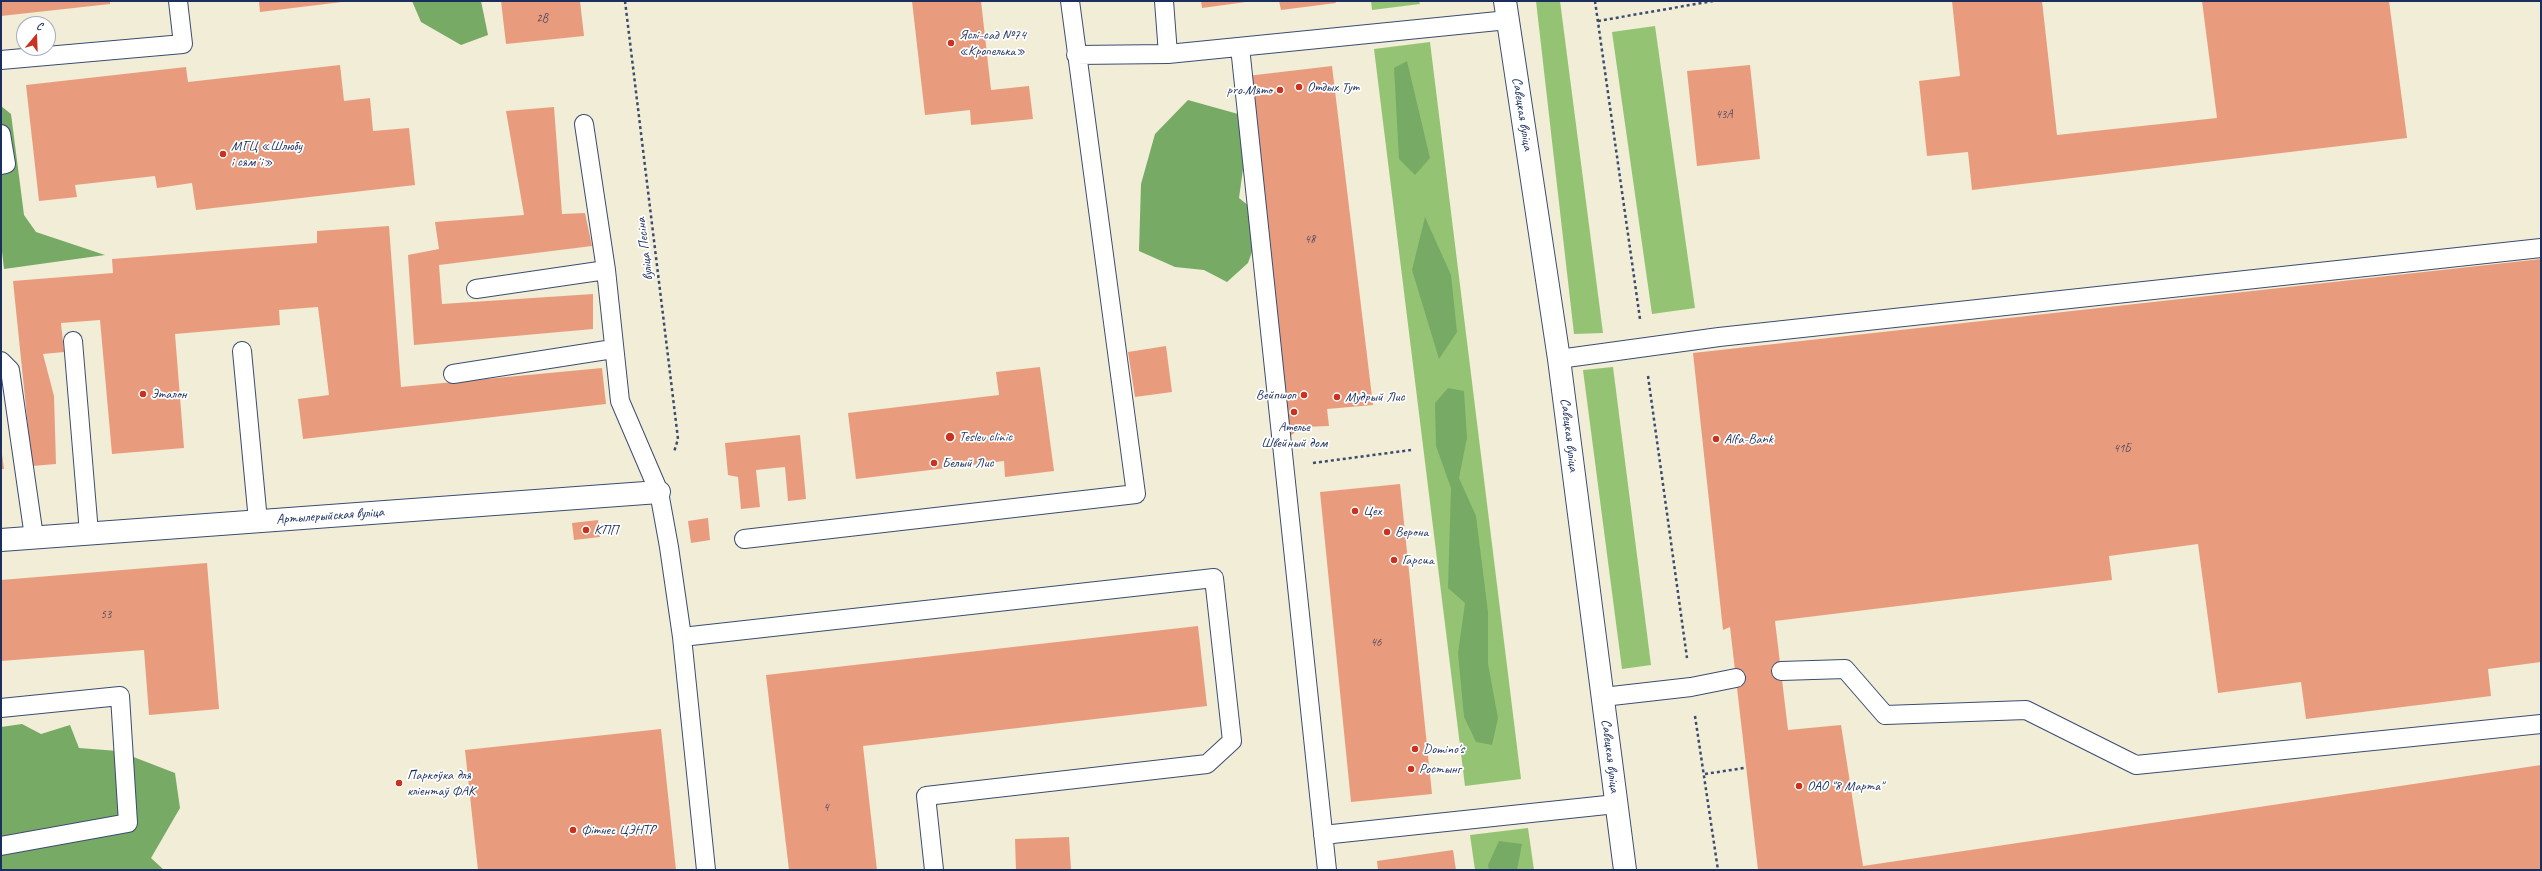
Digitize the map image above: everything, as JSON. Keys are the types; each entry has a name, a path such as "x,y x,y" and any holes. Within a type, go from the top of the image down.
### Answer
{"main road":[{"name":"Савецкая вуліца","path":"1506,10 1559,359 1616,804 1626,870"},
{"name":"Артылерыйская вуліца","path":"1,540 659,492"}],"lane":[{"path":"1,60 183,44 178,1"},
{"path":"744,539 1136,494 1076,56 1070,1"},
{"path":"1164,1 1168,54"},
{"path":"1076,56 1168,54 1240,47 1506,10"},
{"path":"1240,47 1327,870"},
{"path":"584,124 606,270 613,349 620,401 659,492 682,637 706,870"},
{"path":"1,134 6,164 1,165"},
{"path":"1559,359 1726,336 2541,248"},
{"path":"476,289 606,270"},
{"path":"74,341 88,533"},
{"path":"453,374 613,349"},
{"path":"242,351 258,521"},
{"path":"1,360 10,370 34,537"},
{"path":"682,637 1214,578 1232,741 1207,764 926,796 934,870"},
{"path":"1781,671 1845,669 1886,715 2026,710 2136,765 2541,724"},
{"path":"1603,697 1690,687 1736,678"},
{"path":"1,708 120,696 128,823 1,846"},
{"path":"1323,836 1616,804"}],"path":[{"name":"вуліца Песіна","path":"625,1 678,439 659,492"},
{"path":"1595,1 1690,687 1718,870"},
{"path":"1598,21 1714,1"},
{"path":"1284,467 1411,450"},
{"path":"1704,774 1744,768"}],"green space":[{"path":"412,1 481,1 488,35 461,45 421,22"},
{"path":"1371,1 1419,1 1420,4 1372,10"},
{"path":"1536,1 1560,1 1603,333 1574,334"},
{"path":"1655,26 1695,308 1652,314 1612,32"},
{"path":"1430,42 1521,779 1465,786 1374,49"},
{"path":"1407,61 1430,158 1415,175 1399,159 1394,68"},
{"path":"1188,100 1238,114 1248,133 1239,198 1264,218 1248,263 1227,282 1204,270 1175,267 1139,251 1141,184 1155,134"},
{"path":"1,106 11,114 24,215 36,232 105,255 4,269 1,242"},
{"path":"1425,217 1451,275 1457,332 1439,359 1412,270"},
{"path":"1613,367 1651,665 1622,669 1583,370"},
{"path":"1448,388 1464,391 1467,438 1459,478 1476,516 1488,612 1488,664 1498,718 1492,745 1476,742 1464,717 1458,653 1465,603 1448,588 1451,488 1436,446 1435,403"},
{"path":"22,724 41,734 70,725 79,748 118,751 175,773 180,808 151,858 164,870 1,870 1,727"},
{"path":"1528,828 1534,870 1475,870 1470,835"},
{"path":"1499,841 1522,844 1517,870 1489,870 1488,865"}],"building":[{"path":"1,1 110,1 110,4 1,16"},
{"path":"259,1 342,1 342,2 260,12"},
{"path":"501,1 580,1 584,36 506,44"},
{"name":"Яслі-сад №74 «Кропелька»","path":"912,1 981,1 991,90 1029,86 1033,119 971,125 970,110 925,115"},
{"path":"1201,1 1246,1 1246,2 1202,8"},
{"path":"1279,1 1335,1 1336,3 1281,10"},
{"path":"1952,1 2042,1 2057,135 2217,118 2202,1 2389,1 2407,138 1972,190 1968,152 1927,156 1919,81 1960,76"},
{"name":"МГЦ «Шлюбу і сямʼі»","path":"340,65 344,101 370,98 373,131 409,128 415,185 196,210 192,183 157,188 155,176 75,185 77,197 39,201 26,85 186,67 188,82"},
{"path":"1750,65 1760,159 1697,166 1687,71"},
{"path":"1332,66 1373,405 1327,409 1329,426 1303,427 1290,436 1247,76"},
{"path":"554,107 562,214 585,213 592,246 439,265 442,304 593,294 593,329 414,345 408,255 439,249 435,222 524,215 506,111"},
{"path":"389,226 401,387 602,368 606,404 303,439 298,399 329,395 318,307 279,310 280,325 175,334 184,448 112,454 100,320 61,323 64,352 43,354 54,396 56,464 32,466 13,281 113,273 112,259 317,243 317,231"},
{"path":"2541,259 2541,662 2488,669 2491,696 2306,719 2301,682 2218,693 2198,544 2109,556 2112,580 1775,621 1788,730 1841,725 1863,866 2541,765 2541,870 1758,870 1730,627 1723,630 1693,353"},
{"path":"1166,346 1172,392 1135,397 1128,352"},
{"name":"Teslev clinic","path":"1040,367 1054,471 1005,477 1004,461 856,479 848,413 999,395 996,372"},
{"path":"800,435 806,499 788,501 785,467 756,470 760,507 741,509 738,477 728,475 725,443"},
{"path":"1,447 4,469 1,469"},
{"path":"1400,484 1432,794 1351,802 1320,492"},
{"path":"708,518 710,540 691,543 688,521"},
{"name":"КПП","path":"598,520 600,537 574,540 572,523"},
{"path":"207,563 219,709 149,715 144,650 1,661 1,580"},
{"path":"1198,626 1207,706 863,746 877,870 789,870 766,675"},
{"name":"Фітнес ЦЭНТР","path":"661,729 676,870 478,870 465,750"},
{"path":"1069,837 1071,870 1016,870 1015,839"},
{"path":"1453,850 1456,870 1378,870 1377,861"}],"place":[{"name":"Яслі-сад №74 «Кропелька»","path":"951,43"},
{"name":"Отдых Тут","path":"1299,87"},
{"name":"pro.Мято","path":"1280,90"},
{"name":"МГЦ «Шлюбу і сямʼі»","path":"223,154"},
{"name":"Эталон","path":"143,394"},
{"name":"Вейпшоп","path":"1304,395"},
{"name":"Мудрый Лис","path":"1337,397"},
{"name":"Ателье Швейный дом","path":"1294,412"},
{"name":"Teslev clinic","path":"950,437"},
{"name":"Alfa-Bank","path":"1716,439"},
{"name":"Белый Лис","path":"934,463"},
{"name":"Цех","path":"1355,511"},
{"name":"КПП","path":"586,530"},
{"name":"Верона","path":"1387,532"},
{"name":"Гарсиа","path":"1394,560"},
{"name":"Domino's","path":"1415,749"},
{"name":"Ростынг","path":"1411,769"},
{"name":"Паркоўка для кліентаў ФАК","path":"399,783"},
{"name":"ОАО \"8 Марта\"","path":"1799,786"},
{"name":"Фітнес ЦЭНТР","path":"573,830"}]}
